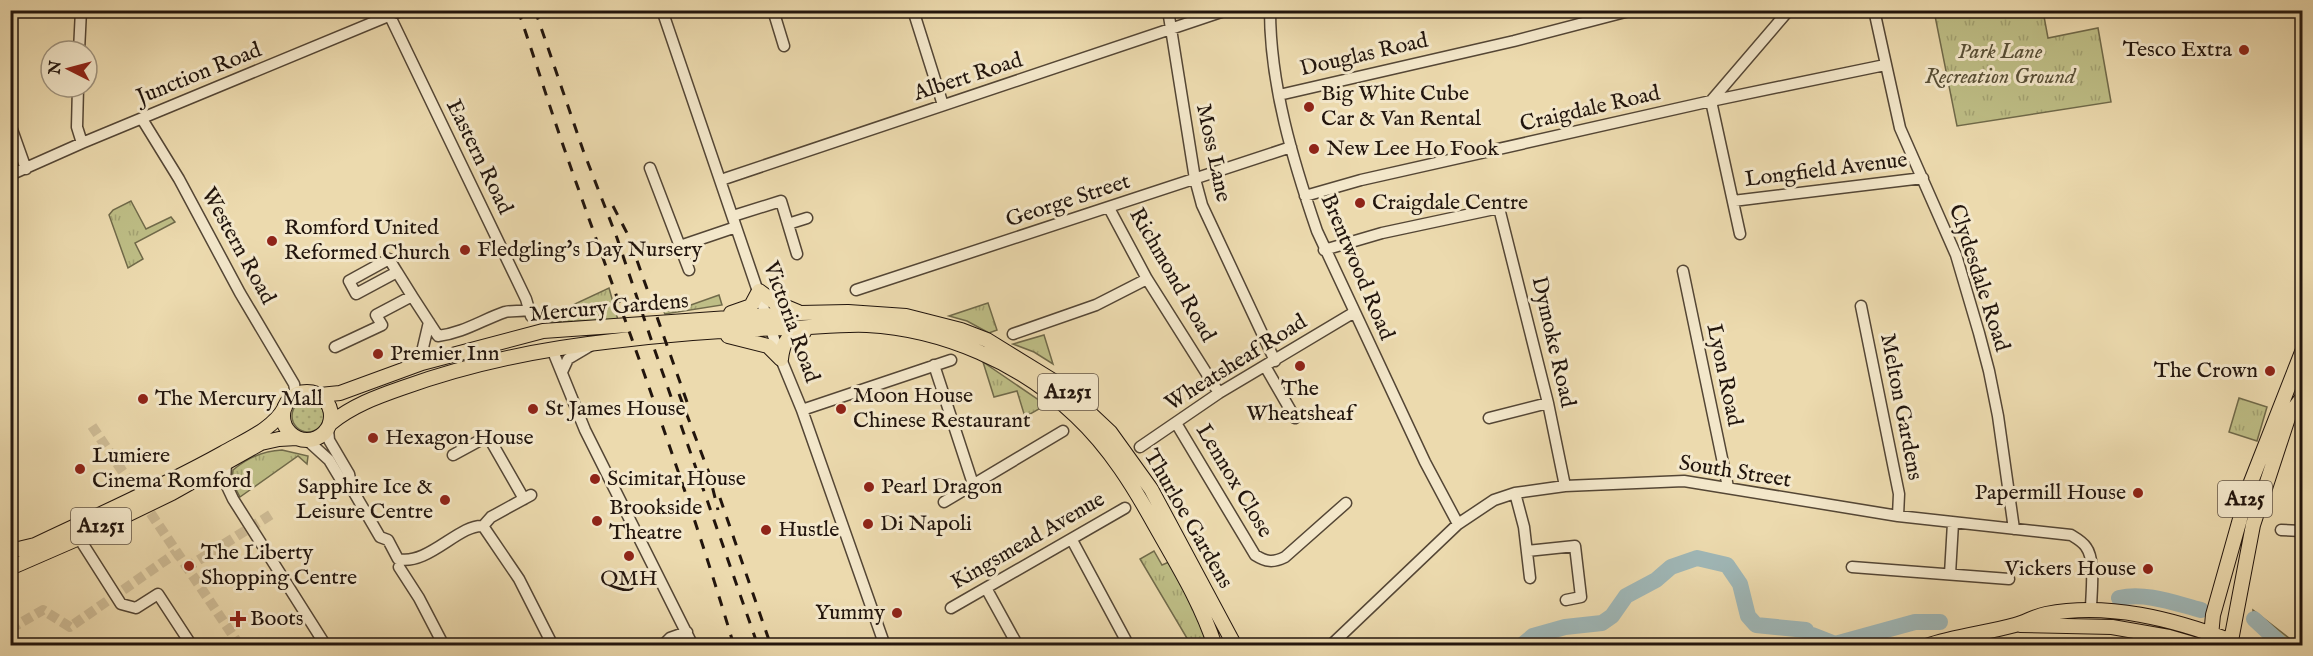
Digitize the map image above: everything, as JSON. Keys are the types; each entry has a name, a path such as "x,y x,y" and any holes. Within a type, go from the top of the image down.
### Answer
{"main road":[{"name":"A1251","path":"691,322 746,309 757,298 759,291 774,302 800,313"},
{"name":"Thurloe Gardens","path":"770,322 800,313 848,312 906,316 961,330 987,340 1060,385 1110,432 1151,489 1234,645"},
{"name":"Mercury Gardens","path":"320,395 340,393 422,363 543,331 691,322 770,322"},
{"name":"Thurloe Gardens","path":"770,322 830,327 866,325 909,330 962,345 1009,366 1053,395 1098,439 1134,486 1197,600 1215,645"},
{"name":"Mercury Gardens","path":"329,426 352,408 426,379 468,366 552,349 702,333 770,322"},
{"name":"A1251","path":"781,359 783,345 793,334 830,327"},
{"name":"A1251","path":"702,333 759,343 772,348 781,359"},
{"path":"514,338 540,342 552,349"},
{"name":"A125","path":"2211,640 2213,615 2248,487 2302,352"},
{"name":"A1251","path":"10,550 35,545 183,476 266,428 279,417 296,394 305,392 320,395"},
{"path":"320,395 330,409 329,426"},
{"name":"A125","path":"1926,645 2015,625 2044,614 2091,609 2137,614 2193,628 2211,640 2230,643 2253,525 2289,415 2302,398"},
{"path":"285,407 283,416 285,426 302,439"},
{"name":"A1251","path":"10,568 79,538 226,464 261,443 279,439 316,438 329,426"},
{"path":"2091,609 2101,620 2112,627"},
{"path":"2193,628 2204,625 2213,615"},
{"name":"A125","path":"2015,625 2112,627 2200,645"}],"street":[{"path":"79,39 81,10"},
{"name":"Junction Road","path":"10,175 388,13 403,10"},
{"name":"Victoria Road","path":"662,10 781,359 802,410 885,645"},
{"path":"773,10 784,46"},
{"path":"912,10 944,105"},
{"name":"Moss Lane","path":"1168,10 1195,179 1202,205 1295,418"},
{"name":"Albert Road","path":"721,180 1227,10"},
{"name":"Brentwood Road","path":"1270,10 1271,41 1279,95 1305,196 1324,249 1425,462 1458,524"},
{"name":"Douglas Road","path":"1279,95 1514,41 1633,10"},
{"path":"1740,234 1711,101 1789,10"},
{"name":"Clydesdale Road","path":"1874,10 1900,128 1956,255 1989,371 2014,529"},
{"name":"Eastern Road","path":"388,13 518,280 530,313 508,311 453,334 438,336 429,322"},
{"name":"Craigdale Road","path":"1305,196 1361,180 1711,101 1885,65"},
{"path":"78,99 77,127 82,143"},
{"name":"Western Road","path":"142,119 179,179 240,292 294,384 296,394"},
{"path":"10,124 26,169"},
{"name":"George Street","path":"859,293 1291,147"},
{"path":"650,168 689,270"},
{"name":"Longfield Avenue","path":"1733,201 1923,178"},
{"path":"680,246 781,201 797,254"},
{"name":"Richmond Road","path":"1109,208 1147,279 1219,393"},
{"name":"Dymoke Road","path":"1324,249 1382,233 1499,208 1548,403 1565,486"},
{"path":"788,224 807,218"},
{"name":"Lyon Road","path":"1683,271 1728,487"},
{"path":"397,272 429,322 421,356 422,363"},
{"path":"1013,334 1096,305 1147,279"},
{"path":"335,346 382,325 376,315 412,296"},
{"name":"Melton Gardens","path":"1861,306 1899,494 1898,516"},
{"name":"Wheatsheaf Road","path":"1140,447 1219,393 1353,313"},
{"path":"562,372 568,359 596,343"},
{"path":"552,349 585,430 693,645"},
{"path":"802,410 951,360"},
{"path":"934,365 973,484"},
{"path":"1489,418 1548,403"},
{"name":"Lennox Close","path":"1176,423 1256,555 1263,560 1275,562 1285,557 1346,503"},
{"path":"329,426 329,440 349,474 352,489 380,537 388,540 444,645"},
{"path":"944,502 1063,431"},
{"path":"399,563 442,546 472,527 483,526 491,517 527,497 488,436 453,455"},
{"path":"302,439 328,460 341,480 352,489"},
{"path":"226,464 225,482 232,499 326,645"},
{"name":"South Street","path":"1330,645 1458,524 1494,500 1515,493 1565,486 1684,481 1898,516 2071,535 2086,547 2092,569 2091,609"},
{"path":"1515,493 1524,527 1530,578"},
{"name":"Kingsmead Avenue","path":"951,608 1125,508"},
{"path":"1950,574 1953,523"},
{"path":"483,526 519,579 553,645"},
{"path":"2282,530 2302,531"},
{"path":"79,538 121,604 136,608 158,594 192,645"},
{"path":"1072,540 1129,645"},
{"path":"1527,551 1575,546 1581,597 1566,600"},
{"path":"1852,567 2009,579"},
{"path":"986,588 1018,645"},
{"path":"662,645 687,632"}],"green space":[{"name":"Park Lane Recreation Ground","path":"1934,11 2043,11 2048,38 2098,28 2111,102 1957,126"},
{"path":"131,201 146,229 171,217 175,222 135,243 143,259 128,268 109,215 113,210"},
{"path":"609,288 618,320 550,322 547,317"},
{"path":"719,295 722,305 665,314 663,310 674,311"},
{"path":"988,303 997,330 989,333 967,321 949,316"},
{"path":"1044,335 1053,364 1034,352 1013,344"},
{"path":"983,362 1046,405 1025,417 1017,391 994,397"},
{"path":"2239,398 2267,407 2257,441 2229,432"},
{"path":"308,400 319,405 324,416 319,427 308,432 297,427 292,416 297,405"},
{"path":"282,450 308,456 307,464 298,456 240,497 232,482 233,470 256,455"},
{"path":"1154,551 1162,565 1169,562 1199,615 1210,645 1191,645 1140,559"},
{"path":"2253,610 2298,645 2288,645 2253,615"}],"waterway":[{"path":"1521,646 1533,636 1565,627 1602,623 1612,616 1626,596 1656,580 1671,567 1697,558 1727,565 1740,584 1748,616 1756,625 1806,630"},
{"path":"2119,598 2150,597 2201,610"},
{"path":"2254,619 2283,646"},
{"path":"1812,635 1835,644 1915,622 1940,622"}],"tunnel":[{"path":"92,426 240,646"},
{"path":"186,568 272,514"},
{"path":"10,629 43,610 70,627 176,553"}],"railway":[{"path":"518,10 564,148 674,458 734,646"},
{"path":"535,10 583,150 617,238 758,646"},
{"path":"613,206 628,235 687,402"},
{"path":"679,394 709,473 718,510"},
{"path":"720,498 771,646"}],"place":[{"name":"Tesco Extra","path":"2244,50"},
{"name":"Big White Cube Car & Van Rental","path":"1309,107"},
{"name":"New Lee Ho Fook","path":"1314,149"},
{"name":"Craigdale Centre","path":"1360,203"},
{"name":"Romford United Reformed Church","path":"272,241"},
{"name":"Fledgling's Day Nursery","path":"465,250"},
{"name":"Premier Inn","path":"378,354"},
{"name":"The Wheatsheaf","path":"1300,366"},
{"name":"The Crown","path":"2270,371"},
{"name":"The Mercury Mall","path":"143,399"},
{"name":"St James House","path":"533,409"},
{"name":"Moon House Chinese Restaurant","path":"841,409"},
{"name":"Hexagon House","path":"373,438"},
{"name":"Lumiere Cinema Romford","path":"80,469"},
{"name":"Scimitar House","path":"595,479"},
{"name":"Pearl Dragon","path":"869,487"},
{"name":"Papermill House","path":"2138,493"},
{"name":"Sapphire Ice & Leisure Centre","path":"445,500"},
{"name":"Brookside Theatre","path":"597,521"},
{"name":"Di Napoli","path":"868,524"},
{"name":"Hustle","path":"766,530"},
{"name":"QMH","path":"629,556"},
{"name":"The Liberty Shopping Centre","path":"189,566"},
{"name":"Vickers House","path":"2148,569"},
{"name":"Yummy","path":"897,613"},
{"name":"Boots","path":"238,619"}]}
